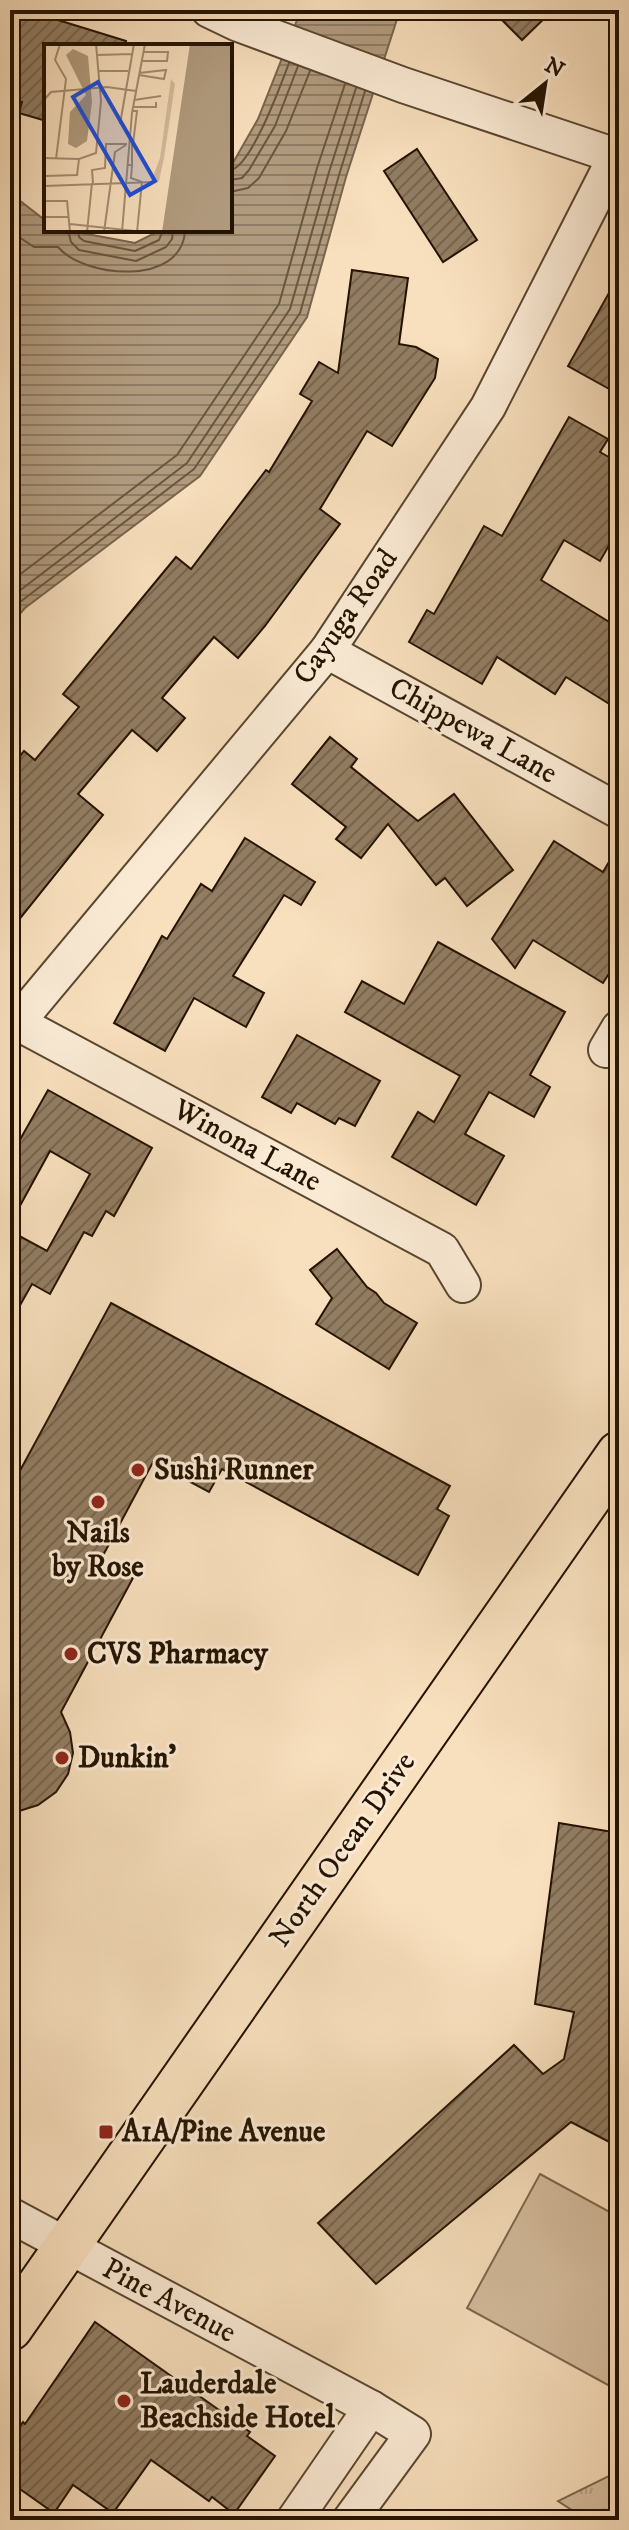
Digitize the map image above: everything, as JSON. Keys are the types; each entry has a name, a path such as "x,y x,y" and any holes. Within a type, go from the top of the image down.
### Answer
{"main road":[{"name":"North Ocean Drive","path":"10,2328 619,1454"}],"street":[{"path":"222,16 403,85 618,156"},
{"name":"Cayuga Road","path":"13,1027 327,651 488,407 618,156"},
{"name":"Chippewa Lane","path":"327,651 619,811"},
{"name":"Winona Lane","path":"13,1027 442,1250 463,1285"},
{"name":"Pine Avenue","path":"10,2215 371,2408 413,2434 350,2520"},
{"path":"294,2520 371,2408"}],"green space":[{"path":"540,2174 619,2217 619,2391 467,2308"},
{"path":"619,2471 619,2520 587,2520 558,2501"}],"water":[{"path":"301,10 400,10 346,177 307,317 200,476 25,608 10,625 10,193 44,219 44,232 77,232 135,243 157,232 232,232 232,164 258,119"}],"building":[{"path":"10,10 47,10 45,16 126,41 125,44 44,44 44,120 19,113 22,102 10,99"},
{"path":"492,10 553,10 522,40"},
{"path":"417,149 477,240 443,262 384,171"},
{"path":"352,270 408,278 399,344 416,347 438,359 435,378 392,446 367,431 320,509 340,524 238,658 214,637 162,698 185,718 157,751 132,730 78,794 103,815 10,931 10,769 24,751 35,760 79,707 63,694 176,557 191,569 266,470 269,472 312,401 300,394 319,362 338,373"},
{"path":"619,275 619,375 611,390 568,366"},
{"path":"569,417 608,439 600,452 619,463 619,528 600,561 564,540 541,580 619,628 619,710 566,677 555,694 497,657 482,684 409,642 427,610 434,614 484,526 502,536"},
{"path":"330,737 357,759 351,767 418,821 454,794 513,870 467,906 445,878 436,885 388,824 361,858 336,839 346,827 292,784"},
{"path":"245,838 315,882 301,905 284,895 233,976 264,993 246,1027 194,998 165,1051 114,1023 162,936 167,939 201,884 212,891"},
{"path":"554,841 603,872 619,845 619,958 603,983 533,940 515,968 492,939"},
{"path":"438,942 565,1012 530,1075 550,1087 534,1117 489,1092 465,1134 504,1156 476,1205 392,1157 418,1112 434,1122 460,1076 345,1012 362,981 404,1004"},
{"path":"297,1035 380,1081 355,1126 339,1118 335,1124 297,1103 291,1113 262,1097"},
{"path":"48,1090 152,1148 114,1216 106,1211 92,1236 84,1232 50,1294 32,1284 10,1323 10,1231 47,1251 90,1174 50,1151 10,1224 10,1141 17,1145"},
{"path":"337,1249 384,1303 417,1323 389,1369 316,1324 332,1298 310,1270"},
{"path":"111,1303 450,1486 437,1509 449,1516 418,1575 222,1469 209,1492 153,1462 100,1561 133,1578 61,1712 70,1732 73,1753 68,1774 56,1792 38,1805 10,1814 10,1489"},
{"path":"559,1823 619,1833 619,2147 571,2122 376,2284 318,2223 514,2045 543,2074 564,2059 574,2012 535,2004"},
{"name":"Lauderdale Beachside Hotel","path":"95,2322 250,2432 247,2436 275,2456 234,2514 212,2497 209,2501 151,2460 113,2513 73,2485 54,2513 10,2482 10,2440 23,2422 25,2424"}],"place":[{"name":"Sushi Runner","path":"138,1470"},
{"name":"Nails by Rose","path":"98,1502"},
{"name":"CVS Pharmacy","path":"71,1654"},
{"name":"Dunkin'","path":"62,1758"},
{"name":"A1A/Pine Avenue","path":"106,2132"},
{"name":"Lauderdale Beachside Hotel","path":"124,2401"}]}
